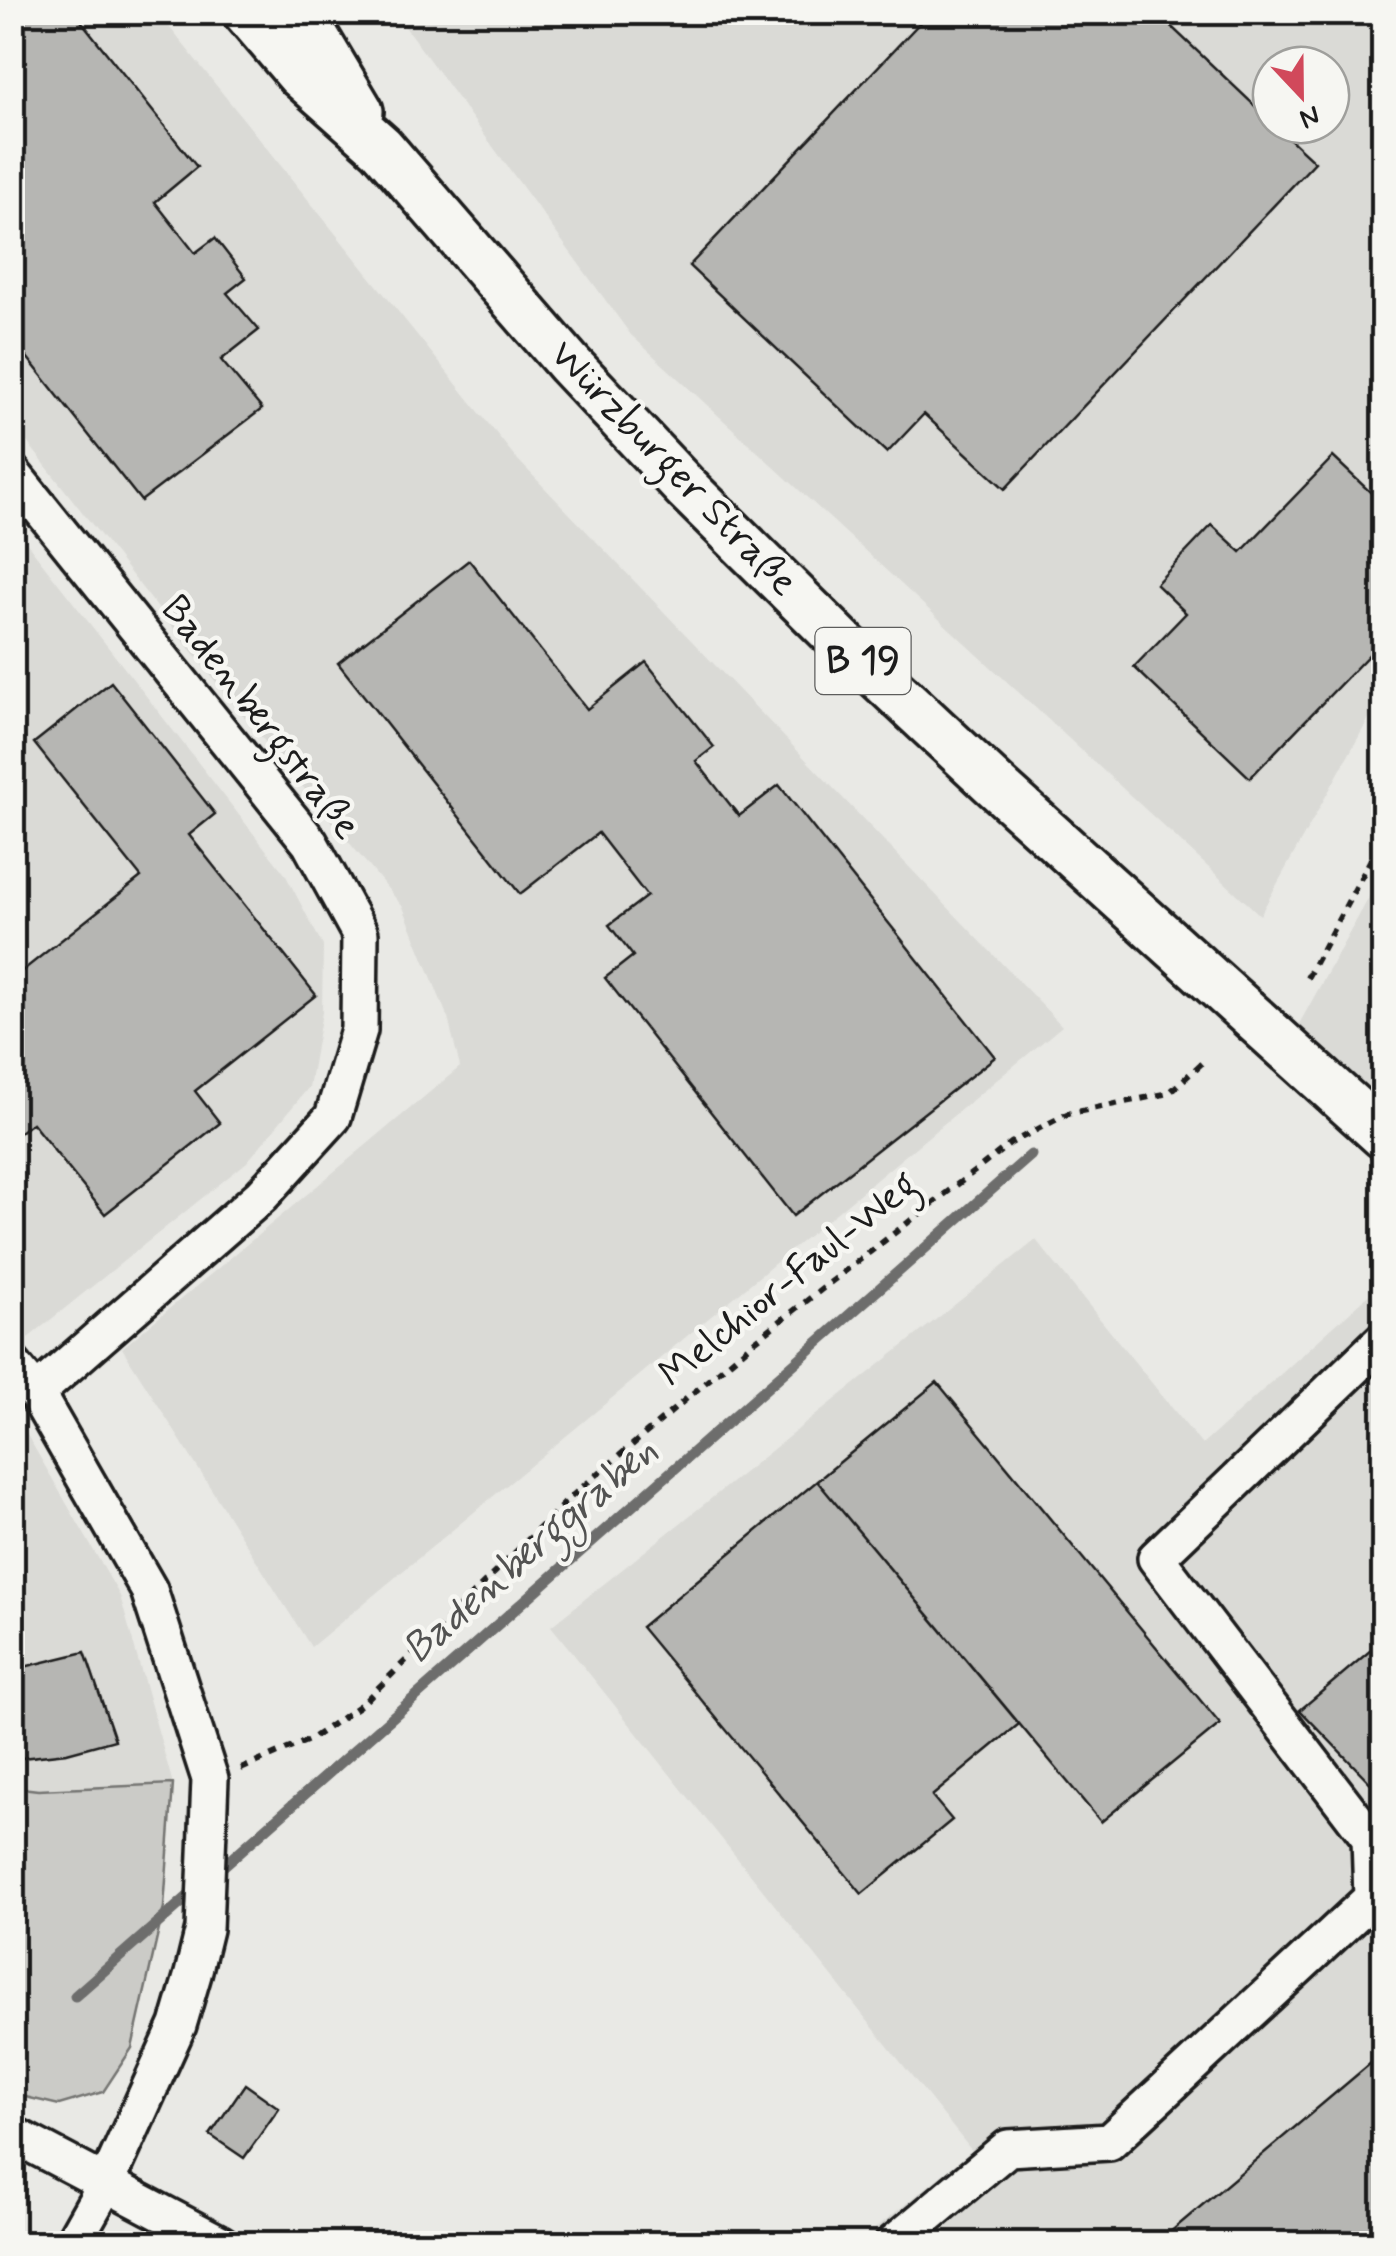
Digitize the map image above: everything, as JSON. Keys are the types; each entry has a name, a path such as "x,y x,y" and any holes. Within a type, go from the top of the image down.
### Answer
{"main road":[{"name":"Würzburger Straße","path":"246,12 300,74 381,147 568,364 686,489 982,772 1384,1136"},
{"name":"Würzburger Straße","path":"301,12 381,147"}],"street":[{"name":"Badenbergstraße","path":"12,473 310,843 360,934 359,1030 333,1116 262,1196 36,1393"},
{"path":"893,2244 1008,2148 1109,2142 1372,1898 1370,1838 1156,1558 1384,1339"},
{"path":"12,1364 36,1393 150,1590 210,1779 204,1929 178,2025 107,2182 72,2244"},
{"path":"12,2134 221,2244"}],"path":[{"path":"1307,978 1384,835"},
{"name":"Melchior-Faul-Weg","path":"210,1779 311,1739 363,1703 572,1496 752,1343 1011,1143 1067,1114 1168,1093 1202,1063"}],"shaded area":[{"path":"13,13 158,13 516,458 1062,1026 311,1647 122,1348 460,1067 448,1018 403,907 227,696 13,424"},
{"path":"395,13 1383,13 1383,693 1260,915 631,335"},
{"path":"12,524 285,874 323,946 322,1012 309,1087 247,1162 13,1350"},
{"path":"1383,872 1383,1115 1293,1035"},
{"path":"1036,1240 1202,1445 1383,1282 1383,2243 857,2243 972,2151 551,1626"},
{"path":"12,1409 120,1596 173,1784 38,1790 13,1787"},
{"path":"173,1784 164,1907 132,2048 103,2092 59,2105 13,2094 13,1787 38,1790"}],"building":[{"path":"12,12 74,12 197,167 155,202 195,253 215,238 246,278 227,293 259,330 221,360 262,409 141,501 12,338"},
{"path":"930,12 1156,12 1251,102 1251,145 1297,145 1315,162 1005,489 924,414 887,453 689,266"},
{"path":"1333,457 1384,505 1384,639 1250,778 1134,667 1186,613 1156,584 1212,525 1241,552"},
{"path":"469,560 587,709 646,662 714,747 696,761 739,816 779,785 995,1057 793,1216 605,978 633,956 609,925 647,896 598,833 520,894 338,663"},
{"path":"111,682 215,814 189,835 316,995 195,1091 220,1123 105,1214 32,1123 12,1138 12,979 141,877 34,743"},
{"path":"937,1382 1220,1724 1101,1822 817,1481"},
{"path":"817,1481 1019,1724 932,1796 952,1820 862,1894 641,1627"},
{"path":"1384,1639 1384,1797 1300,1710"},
{"path":"85,1652 115,1740 67,1753 12,1759 12,1667"},
{"path":"1384,2052 1384,2244 1156,2244"},
{"path":"245,2084 279,2108 244,2158 210,2135"}],"waterway":[{"name":"Badenberggraben","path":"213,1875 1031,1155"},
{"name":"Badenberggraben","path":"75,1996 199,1887"}]}
